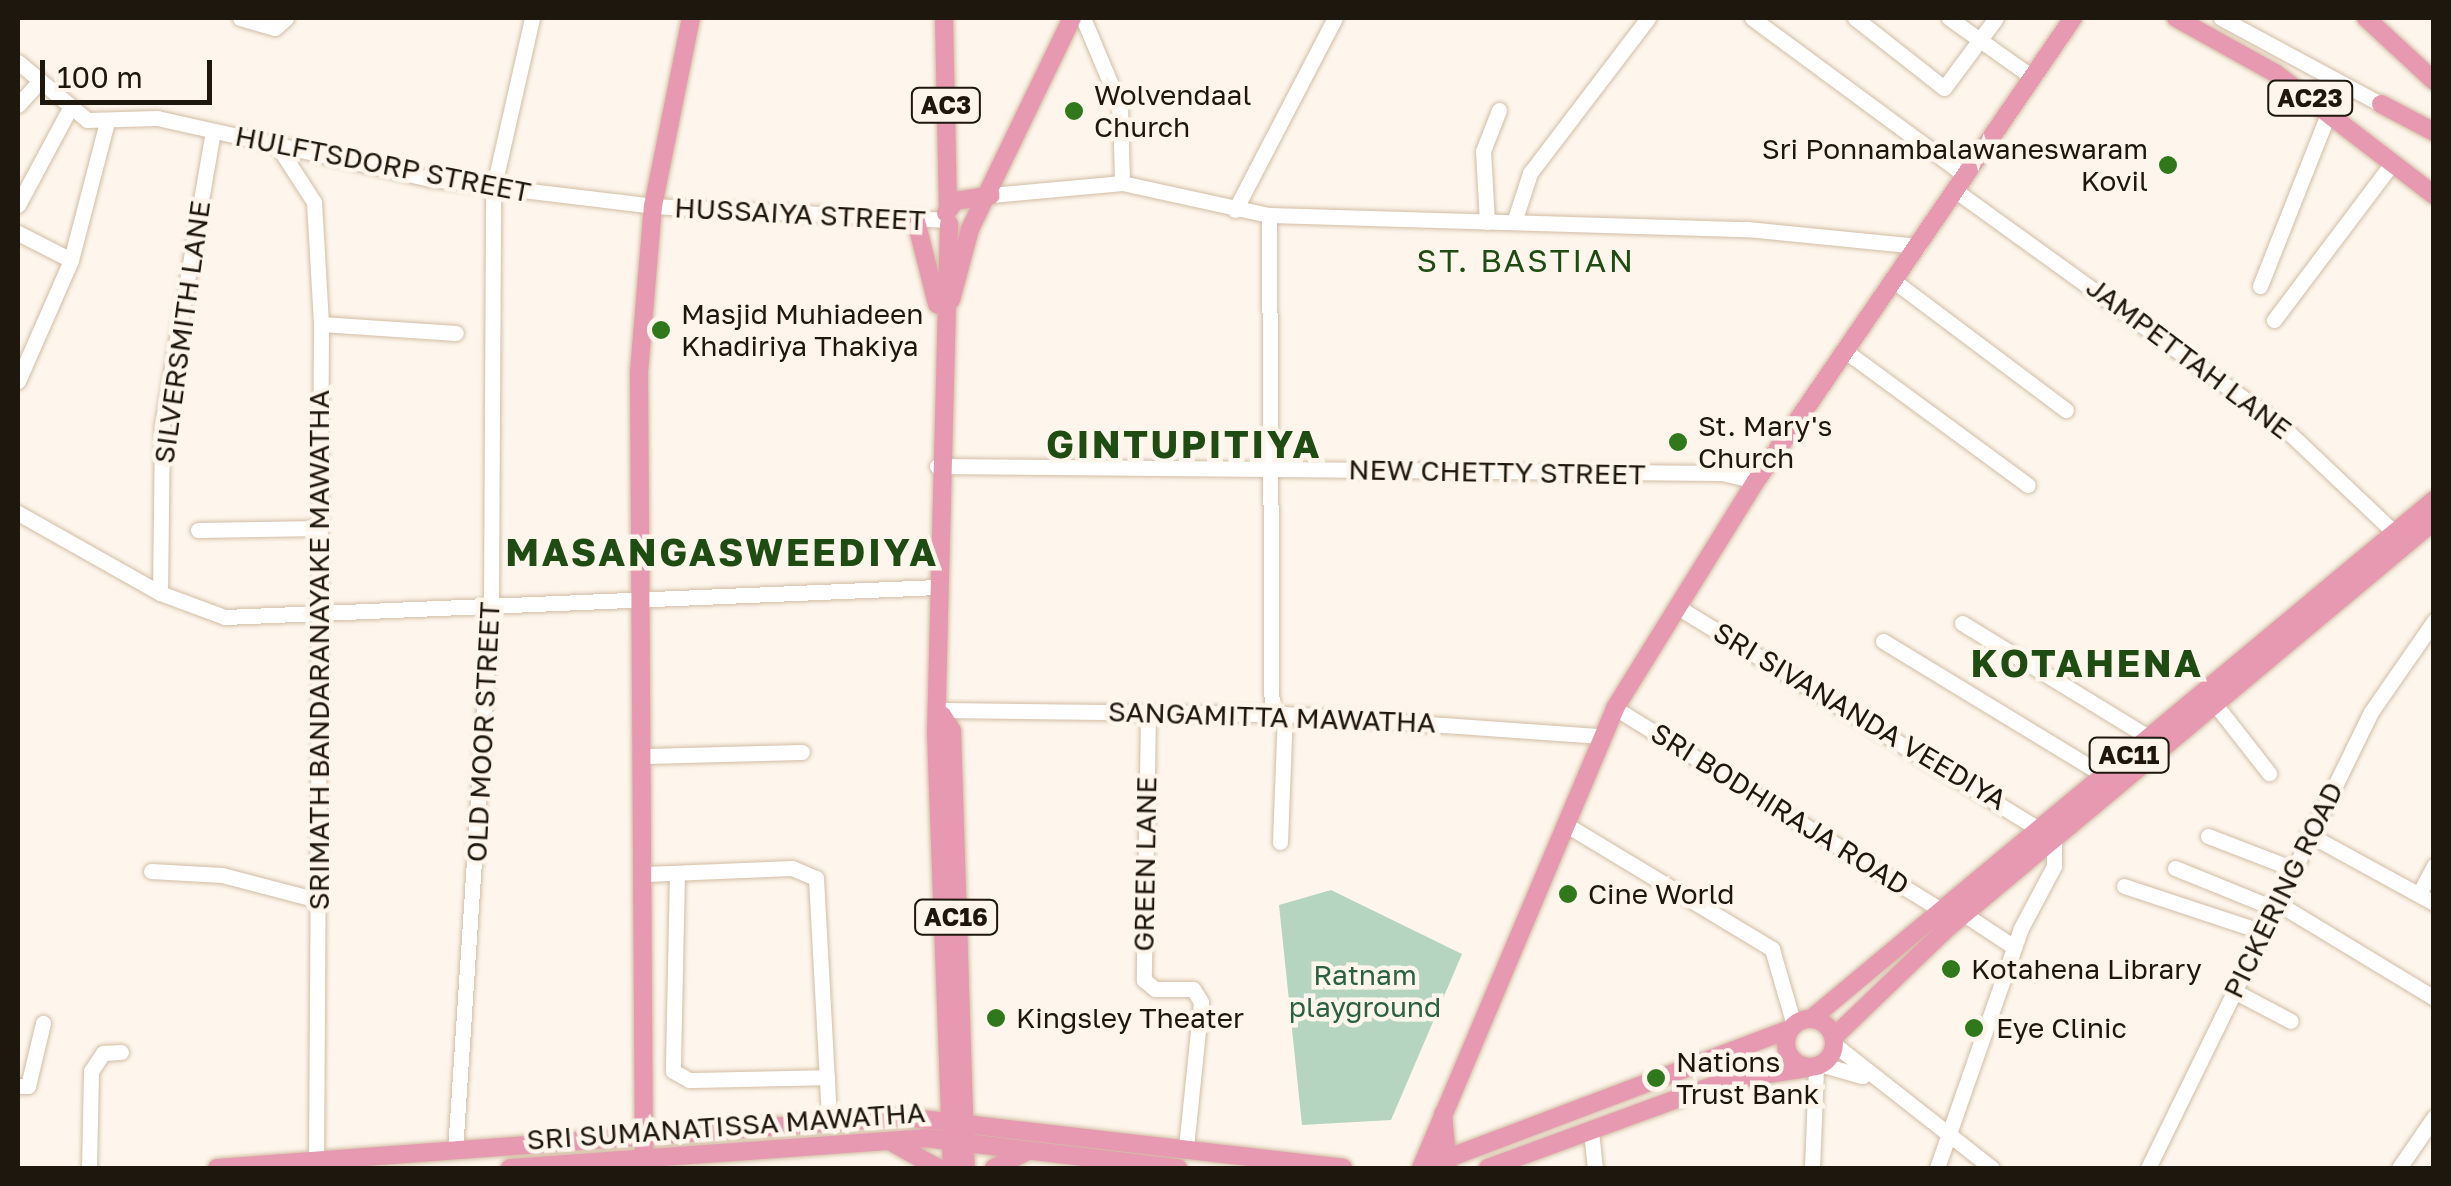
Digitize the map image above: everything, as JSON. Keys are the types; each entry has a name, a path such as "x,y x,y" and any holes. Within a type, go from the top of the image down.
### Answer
{"main road":[{"path":"644,1164 645,594 639,372 652,206 691,18"},
{"name":"AC3","path":"944,18 948,217"},
{"path":"948,217 973,216 992,195 1072,18"},
{"path":"1421,1168 1615,708 1756,481 2072,18"},
{"name":"AC23","path":"2176,18 2330,112 2434,194"},
{"path":"2366,18 2434,81"},
{"path":"2381,104 2434,132"},
{"path":"948,217 973,216"},
{"name":"AC16","path":"943,329 973,216"},
{"name":"AC16","path":"948,217 937,466 942,713 952,731 952,1120"},
{"path":"916,221 943,329"},
{"name":"AC11","path":"1421,1168 1447,1166 1798,1024 2215,704 2401,538 2434,500"},
{"name":"AC11","path":"1834,1041 2105,776 2401,538 2434,522"},
{"path":"1488,1168 1729,1080 1815,1066 1834,1041 1798,1024 1788,1053 1815,1066"},
{"path":"1444,1113 1447,1166"},
{"path":"217,1168 829,1121 952,1120 1343,1168"},
{"path":"952,1120 952,1168"},
{"path":"1064,1161 1065,1133"},
{"path":"884,1139 938,1168"},
{"name":"SRI SUMANATISSA MAWATHA","path":"510,1168 644,1164 884,1139 954,1140 1036,1150 1064,1161 1178,1168"},
{"path":"954,1140 966,1168"},
{"path":"994,1168 1036,1150"}],"street":[{"path":"240,18 276,28 286,18"},
{"name":"OLD MOOR STREET","path":"455,1151 491,600 493,190 532,18"},
{"path":"1083,18 1120,106 1122,183"},
{"path":"1235,210 1336,18"},
{"path":"1514,222 1530,174 1648,18"},
{"name":"JAMPETTAH LANE","path":"1752,18 1961,184 2282,426 2401,538"},
{"path":"1855,18 1944,88 1996,18"},
{"path":"1949,18 2032,77"},
{"path":"2222,18 2381,104"},
{"name":"HULFTSDORP STREET","path":"18,62 69,110 106,122 157,118 281,151 312,147 493,190 652,206"},
{"path":"18,105 37,84"},
{"path":"18,205 69,110"},
{"path":"1487,222 1483,151 1499,110"},
{"path":"2260,286 2330,112"},
{"path":"18,380 71,260 106,122"},
{"name":"SILVERSMITH LANE","path":"160,593 162,426 214,131"},
{"name":"SRIMATH BANDARANAYAKE MAWATHA","path":"281,151 314,202 320,324 316,1161"},
{"path":"2274,320 2393,162"},
{"path":"992,195 1122,183 1268,215 1836,234 1918,246"},
{"name":"HUSSAIYA STREET","path":"652,206 916,221 948,217"},
{"path":"1268,215 1280,842"},
{"path":"18,233 71,260"},
{"path":"1894,280 2066,410"},
{"path":"320,324 456,333"},
{"path":"1844,350 2028,484"},
{"name":"NEW CHETTY STREET","path":"937,466 1722,473 1756,481"},
{"path":"18,513 160,593 225,617 319,615 491,600 939,587"},
{"path":"198,530 320,528"},
{"name":"SRI SIVANANDA VEEDIYA","path":"1676,606 2049,833"},
{"name":"PICKERING ROAD","path":"2148,1168 2273,904 2371,712 2434,621"},
{"path":"1962,623 2150,738"},
{"path":"1883,641 2105,776"},
{"path":"2215,704 2269,772"},
{"name":"SRI BODHIRAJA ROAD","path":"1615,708 1944,912"},
{"name":"GREEN LANE","path":"1148,712 1145,982 1193,989 1202,1002 1186,1148"},
{"name":"SANGAMITTA MAWATHA","path":"942,713 1278,714 1601,736"},
{"path":"646,756 802,752"},
{"path":"1565,824 1772,950 1798,1024"},
{"path":"1938,1168 2014,947 2054,866 2049,833"},
{"path":"2308,834 2434,903"},
{"path":"2208,836 2291,868"},
{"path":"2418,894 2434,866"},
{"path":"646,874 792,868 816,878 829,1121"},
{"path":"2175,868 2273,904 2434,998"},
{"path":"151,871 222,875 318,900"},
{"path":"677,873 674,1071 689,1080 826,1077"},
{"path":"2124,886 2260,931"},
{"path":"1964,914 2014,947"},
{"path":"2234,992 2292,1022"},
{"path":"18,1086 28,1086 44,1024"},
{"path":"1834,1041 1866,1078 1992,1168"},
{"path":"89,1168 91,1071 103,1053 121,1052"},
{"path":"1812,1168 1815,1066 1866,1078"},
{"path":"2399,1168 2434,1118"},
{"path":"1591,1132 1595,1168"}],"green space":[{"name":"Ratnam playground","path":"1331,890 1462,954 1391,1120 1302,1125 1279,905"}],"place":[{"name":"Wolvendaal Church","path":"1074,111"},
{"name":"Sri Ponnambalawaneswaram Kovil","path":"2168,165"},
{"name":"Masjid Muhiadeen Khadiriya Thakiya","path":"661,330"},
{"name":"St. Mary's Church","path":"1678,442"},
{"name":"Cine World","path":"1568,894"},
{"name":"Kotahena Library","path":"1951,969"},
{"name":"Kingsley Theater","path":"996,1018"},
{"name":"Eye Clinic","path":"1974,1028"},
{"name":"Nations Trust Bank","path":"1656,1078"}],"district":[{"name":"ST. BASTIAN","path":"1526,260"},
{"name":"GINTUPITIYA","path":"1184,444"},
{"name":"MASANGASWEEDIYA","path":"722,552"},
{"name":"KOTAHENA","path":"2087,663"}]}
